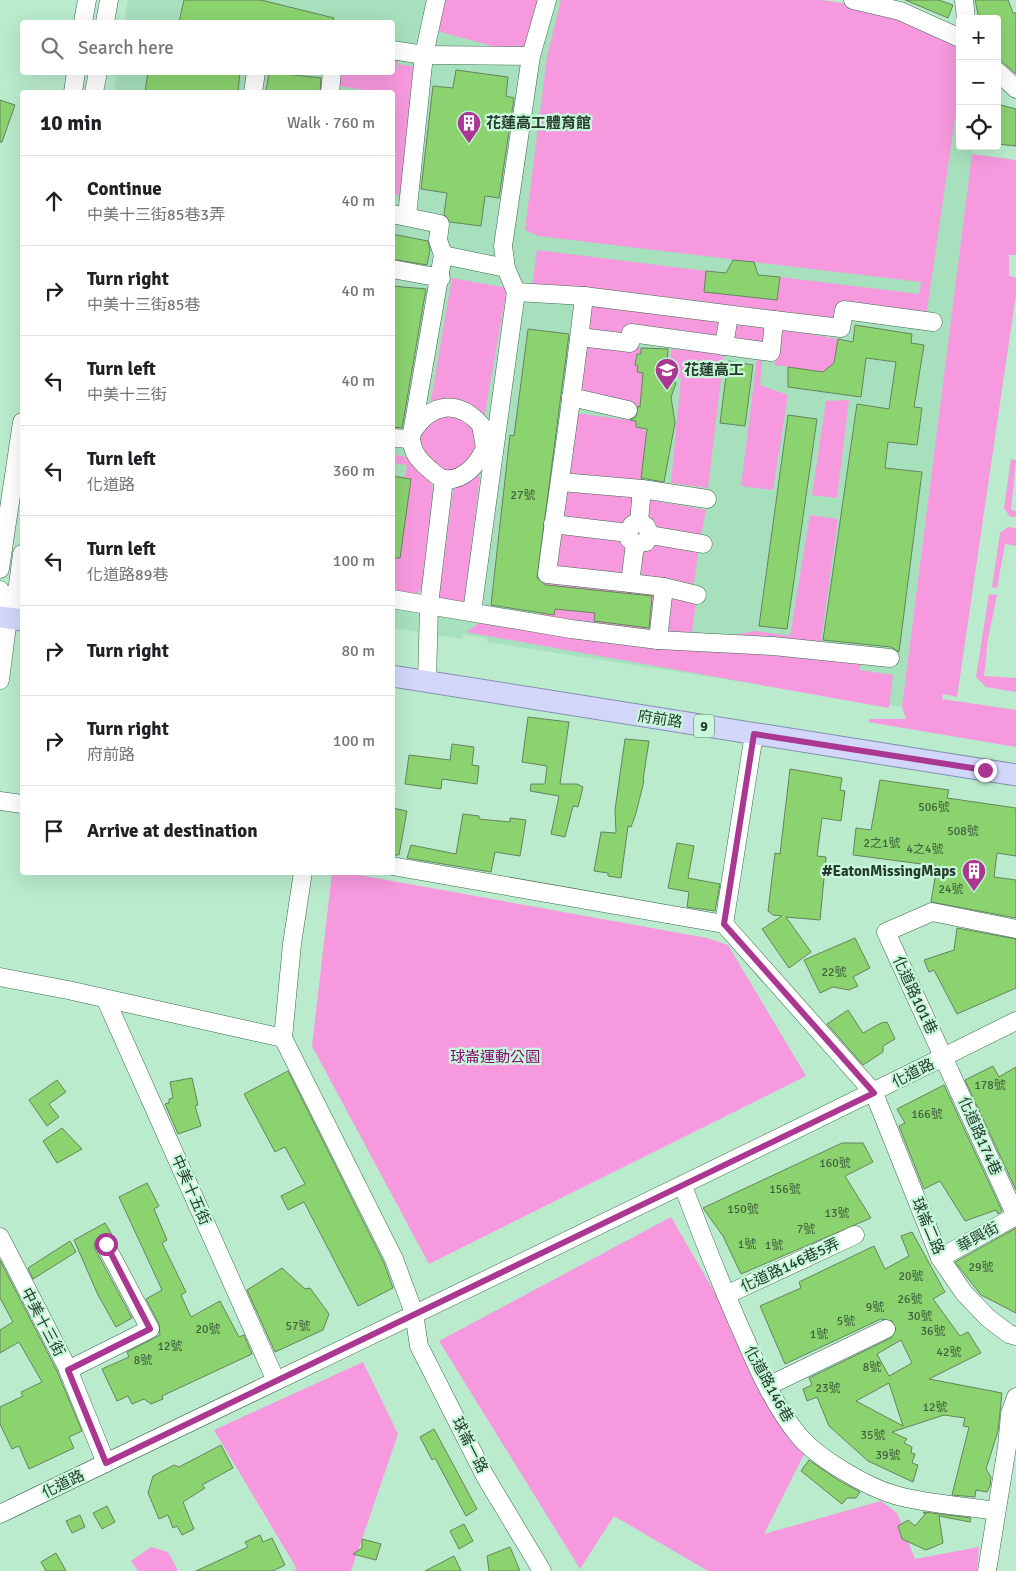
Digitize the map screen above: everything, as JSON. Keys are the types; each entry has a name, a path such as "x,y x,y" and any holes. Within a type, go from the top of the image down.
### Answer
{"main road":[{"name":"府前路","path":"395,677 1016,775"}],"street":[{"path":"83,20 87,0"},
{"path":"105,20 109,0"},
{"path":"436,0 424,55 400,215 440,224 438,240 443,255 441,278 411,436 414,453 418,459 436,475 444,479 458,476 470,470 489,449"},
{"path":"472,612 489,449 516,292 506,268 503,246 531,56 547,0"},
{"path":"853,0 900,11 956,36"},
{"path":"964,0 966,15"},
{"path":"395,50 424,55 531,56"},
{"path":"73,90 76,75"},
{"path":"94,90 97,75"},
{"path":"253,90 256,75"},
{"path":"330,90 332,75"},
{"path":"1001,75 1016,89"},
{"path":"443,255 506,268"},
{"path":"395,270 441,278"},
{"path":"516,292 584,296 840,328 844,310 933,322"},
{"path":"584,296 561,482 546,574 664,587 697,595"},
{"path":"724,346 729,315"},
{"path":"580,337 630,343 631,332 771,352 774,320"},
{"path":"571,397 628,410"},
{"path":"411,436 423,416 447,408 461,409 481,425 489,449"},
{"path":"0,570 20,435"},
{"path":"395,438 411,436"},
{"path":"427,682 429,605 444,479"},
{"path":"561,482 642,489 707,499"},
{"path":"630,583 638,534 642,489"},
{"path":"553,524 703,544"},
{"path":"0,680 20,570"},
{"path":"658,640 664,587"},
{"path":"0,590 10,618"},
{"path":"395,599 571,629 658,640 773,646 890,658"},
{"path":"395,867 724,924 754,734"},
{"path":"0,801 20,804"},
{"path":"0,978 68,990 283,1038 292,944 303,875"},
{"name":"化道路101巷","path":"945,1057 886,932 932,912 1016,929"},
{"name":"球崙二路","path":"724,924 874,1093 940,1258 964,1293 988,1318 1009,1334 1016,1336"},
{"name":"中美十五街","path":"106,1000 276,1381"},
{"name":"化道路","path":"0,1514 414,1313 683,1186 1016,1021"},
{"name":"球崙一路","path":"283,1038 394,1259 414,1313 419,1346 485,1476 542,1571"},
{"name":"化道路174巷","path":"945,1057 1016,1216"},
{"name":"化道路146巷","path":"683,1186 726,1295 768,1386 781,1411 800,1438 844,1472 868,1485 896,1496 996,1511"},
{"name":"華興街","path":"940,1258 1016,1216"},
{"name":"化道路146巷5弄","path":"726,1295 855,1235"},
{"name":"中美十三街","path":"0,1237 68,1370 106,1463"},
{"path":"68,1370 150,1329 106,1244"},
{"path":"768,1386 886,1329"},
{"path":"987,1571 1007,1447 1010,1414 1016,1397"}],"shaded area":[{"name":"花蓮高工","path":"128,0 795,0 956,46 956,150 972,150 972,154 902,707 488,642 486,638 463,634 462,639 395,628 395,90 114,90 117,75 395,75 395,20 124,20"}],"green space":[{"path":"445,0 541,0 526,55 437,31"},
{"path":"561,0 822,0 877,8 956,39 956,111 926,317 840,305 837,325 532,287 537,250 706,271 704,292 777,300 780,277 919,294 921,282 538,236 525,230 547,57"},
{"path":"395,58 398,59 397,79 399,64 421,68 401,196 395,194 395,90 364,90 339,86 341,75 395,75"},
{"path":"972,154 1016,160 1016,255 1009,255 1009,276 1016,278 1016,294 957,697 943,694 942,699 1016,710 1016,747 868,722 870,719 906,719 902,707"},
{"path":"452,278 507,288 484,419 429,411"},
{"path":"590,300 723,318 720,342 628,340 585,335"},
{"path":"734,317 765,327 763,344 731,339"},
{"path":"781,329 838,339 836,354 844,356 823,372 774,365"},
{"path":"584,340 641,348 641,354 636,354 635,364 638,366 637,372 643,373 640,407 576,396"},
{"path":"671,349 724,353 708,488 671,483 681,378 669,377"},
{"path":"757,358 762,358 760,385 788,395 773,490 741,486"},
{"path":"849,400 837,498 812,495 826,401"},
{"path":"451,412 477,428 476,458 452,473 433,468 419,444 424,426"},
{"path":"575,413 636,421 636,427 642,428 647,434 641,484 566,478"},
{"path":"396,455 403,456 421,466 433,490 422,588 417,594 395,591 395,558 407,465 395,463"},
{"path":"1011,459 1016,460 1011,510 1016,511 1016,517 1010,517 1004,508"},
{"path":"471,475 480,476 464,606 438,602 454,483"},
{"path":"565,489 637,498 626,529 559,522"},
{"path":"644,499 706,510 700,541 650,526"},
{"path":"810,515 838,519 820,647 861,655 860,670 893,675 889,708 466,632 484,620 540,618 547,574 697,595 692,633 723,637 756,631 790,636"},
{"path":"1008,527 1016,528 1016,546 1005,544 997,588 992,587 1000,533"},
{"path":"558,528 626,541 629,580 553,572"},
{"path":"648,543 699,547 693,590 634,580 638,548"},
{"path":"989,594 997,595 988,639 984,676 1016,678 1016,692 986,687 976,677"},
{"name":"球崙運動公園","path":"332,875 359,875 707,938 728,945 806,1076 429,1264 312,1046"},
{"path":"671,1217 806,1450 764,1534 881,1501 897,1513 915,1559 979,1547 977,1571 708,1571 614,1516 580,1569 439,1341"},
{"path":"363,1362 398,1434 351,1571 293,1571 297,1569 214,1430"},
{"path":"151,1547 168,1552 178,1571 138,1571 131,1561"}],"building":[{"path":"184,0 261,0 334,18 334,20 179,20"},
{"path":"905,0 939,0 953,5 948,18"},
{"path":"975,0 1008,0 1013,13 1016,13 1016,74 1001,61 1001,15 978,15"},
{"name":"花蓮高工體育館","path":"456,70 508,77 506,96 514,98 499,198 485,196 481,226 450,222 444,214 447,193 421,189 433,86 453,88"},
{"path":"148,75 240,75 238,90 145,90"},
{"path":"269,75 295,75 321,78 320,90 266,90"},
{"path":"0,100 15,105 2,142 0,142"},
{"path":"1001,105 1016,109 1016,146 1001,144"},
{"path":"395,235 428,241 430,250 427,265 395,260"},
{"path":"733,260 754,262 758,275 780,277 777,300 704,292 706,271 726,273"},
{"path":"395,286 426,289 402,428 395,427"},
{"path":"855,325 912,334 911,343 924,345 914,407 922,408 917,445 888,442 885,468 922,472 899,652 891,647 823,640 857,404 889,409 896,362 866,358 861,397 788,387 788,367 823,372 834,363 838,339 853,342"},
{"path":"528,329 569,334 537,578 546,585 652,596 649,628 594,621 595,613 555,609 554,615 491,605 510,435 514,436"},
{"path":"641,348 668,349 666,379 676,383 671,397 675,423 664,482 641,478 647,429 636,427 636,421 630,420 636,417 638,406 640,407 643,373 637,372 638,366 635,365 637,354 641,354"},
{"path":"728,361 753,365 745,426 720,423"},
{"path":"788,415 817,419 787,629 759,626"},
{"path":"395,476 411,479 400,558 395,558"},
{"path":"528,717 569,722 560,784 577,784 583,787 578,807 573,806 565,837 551,834 559,796 530,791 531,784 545,784 547,766 522,762"},
{"path":"625,739 649,741 644,781 636,813 631,827 628,826 621,878 608,876 608,873 594,871 601,832 616,833 615,810"},
{"path":"452,744 474,747 472,765 479,766 477,784 442,779 441,789 405,784 409,755 450,760"},
{"path":"790,769 842,778 840,790 845,791 841,821 822,818 817,856 826,857 820,920 786,917 811,952 789,968 762,929 782,916 773,915 768,911 775,853 780,854"},
{"path":"880,780 949,790 947,798 1016,808 1016,856 997,853 994,877 1016,880 1016,918 931,902 937,866 853,855 856,828 871,830"},
{"path":"395,809 407,811 399,855 395,855"},
{"path":"463,814 479,816 479,819 510,822 510,818 526,820 520,856 495,852 491,872 407,858 411,845 456,854"},
{"path":"677,843 694,846 688,878 720,884 715,911 687,907 689,892 668,888"},
{"path":"957,928 1016,939 1016,988 957,1014 934,970 929,972 924,960 954,950"},
{"path":"855,938 870,968 853,977 858,986 849,990 833,987 820,993 804,960"},
{"path":"848,1010 863,1033 881,1023 887,1022 895,1039 883,1046 883,1052 863,1065 827,1024"},
{"path":"993,1066 999,1077 1016,1067 1016,1190 965,1080"},
{"path":"288,1071 384,1263 393,1288 358,1306 304,1202 288,1210 281,1196 305,1184 285,1147 275,1152 244,1094"},
{"path":"192,1078 198,1105 195,1106 201,1126 178,1134 165,1104 169,1103 169,1099 173,1098 170,1082"},
{"path":"57,1080 66,1092 49,1104 59,1117 47,1126 29,1100"},
{"path":"944,1085 1002,1211 998,1214 996,1210 965,1221 940,1181 924,1189 899,1126 905,1123 897,1109"},
{"path":"62,1128 82,1149 57,1163 43,1141"},
{"path":"842,1143 863,1143 873,1162 845,1176 871,1218 741,1274 723,1236 703,1208"},
{"path":"147,1183 159,1206 154,1209 167,1240 162,1243 186,1292 181,1295 191,1317 220,1301 239,1337 244,1335 252,1354 162,1396 163,1399 151,1404 144,1399 132,1404 128,1396 117,1401 102,1369 129,1357 127,1352 160,1335 159,1324 146,1299 162,1290 119,1197"},
{"path":"105,1223 112,1235 100,1235 94,1243 95,1249 132,1318 116,1327 98,1295 74,1240"},
{"path":"1016,1228 1016,1313 981,1295 955,1262"},
{"path":"912,1232 945,1292 933,1299 960,1336 968,1332 981,1353 929,1379 1002,1393 998,1431 986,1469 991,1477 990,1486 987,1492 976,1490 975,1497 952,1495 969,1427 963,1426 965,1418 944,1415 892,1432 907,1439 904,1443 912,1447 911,1453 915,1454 912,1463 918,1465 913,1482 868,1461 829,1426 817,1397 807,1401 803,1389 812,1385 809,1378 891,1338 896,1330 892,1321 881,1319 785,1364 760,1306 801,1288 799,1282 874,1246 885,1269 909,1256 901,1236","holes":["901,1340 912,1363 889,1376 877,1354","889,1383 903,1426 856,1401"]},
{"path":"70,1241 76,1252 33,1279 28,1268"},
{"path":"0,1260 57,1371 82,1431 69,1437 74,1448 29,1469 19,1446 12,1449 0,1424 0,1407 23,1396 21,1392 42,1382 19,1342 0,1353 0,1330 13,1322 0,1298"},
{"path":"282,1268 305,1289 310,1288 329,1314 323,1330 275,1352 247,1290"},
{"path":"434,1429 477,1509 466,1516 435,1458 432,1460 420,1437"},
{"path":"221,1445 233,1468 202,1485 205,1488 183,1502 194,1529 182,1535 177,1526 173,1528 168,1515 159,1519 148,1493 153,1476 174,1465 179,1467"},
{"path":"809,1460 838,1480 860,1492 856,1498 847,1498 842,1504 801,1471"},
{"path":"107,1506 115,1522 102,1529 93,1513"},
{"path":"924,1512 971,1518 970,1522 939,1516 943,1543 926,1550 902,1539 898,1526 908,1520 915,1526 926,1513"},
{"path":"80,1515 85,1527 72,1533 66,1521"},
{"path":"464,1524 473,1541 459,1549 450,1531"},
{"path":"260,1535 263,1542 272,1538 285,1565 273,1571 196,1571 248,1547 245,1542"},
{"path":"362,1539 381,1544 376,1560 353,1554 362,1548"},
{"path":"510,1547 520,1571 489,1571 487,1556"},
{"path":"56,1553 66,1571 46,1571 41,1562"},
{"path":"454,1556 461,1571 425,1571"}],"place":[{"name":"花蓮高工體育館","path":"469,144"},
{"name":"花蓮高工","path":"667,391"},
{"name":"#EatonMissingMaps","path":"974,892"}],"route":[{"path":"106,1244 150,1329 68,1370 106,1463 874,1093 724,924 754,734 985,770"}]}
